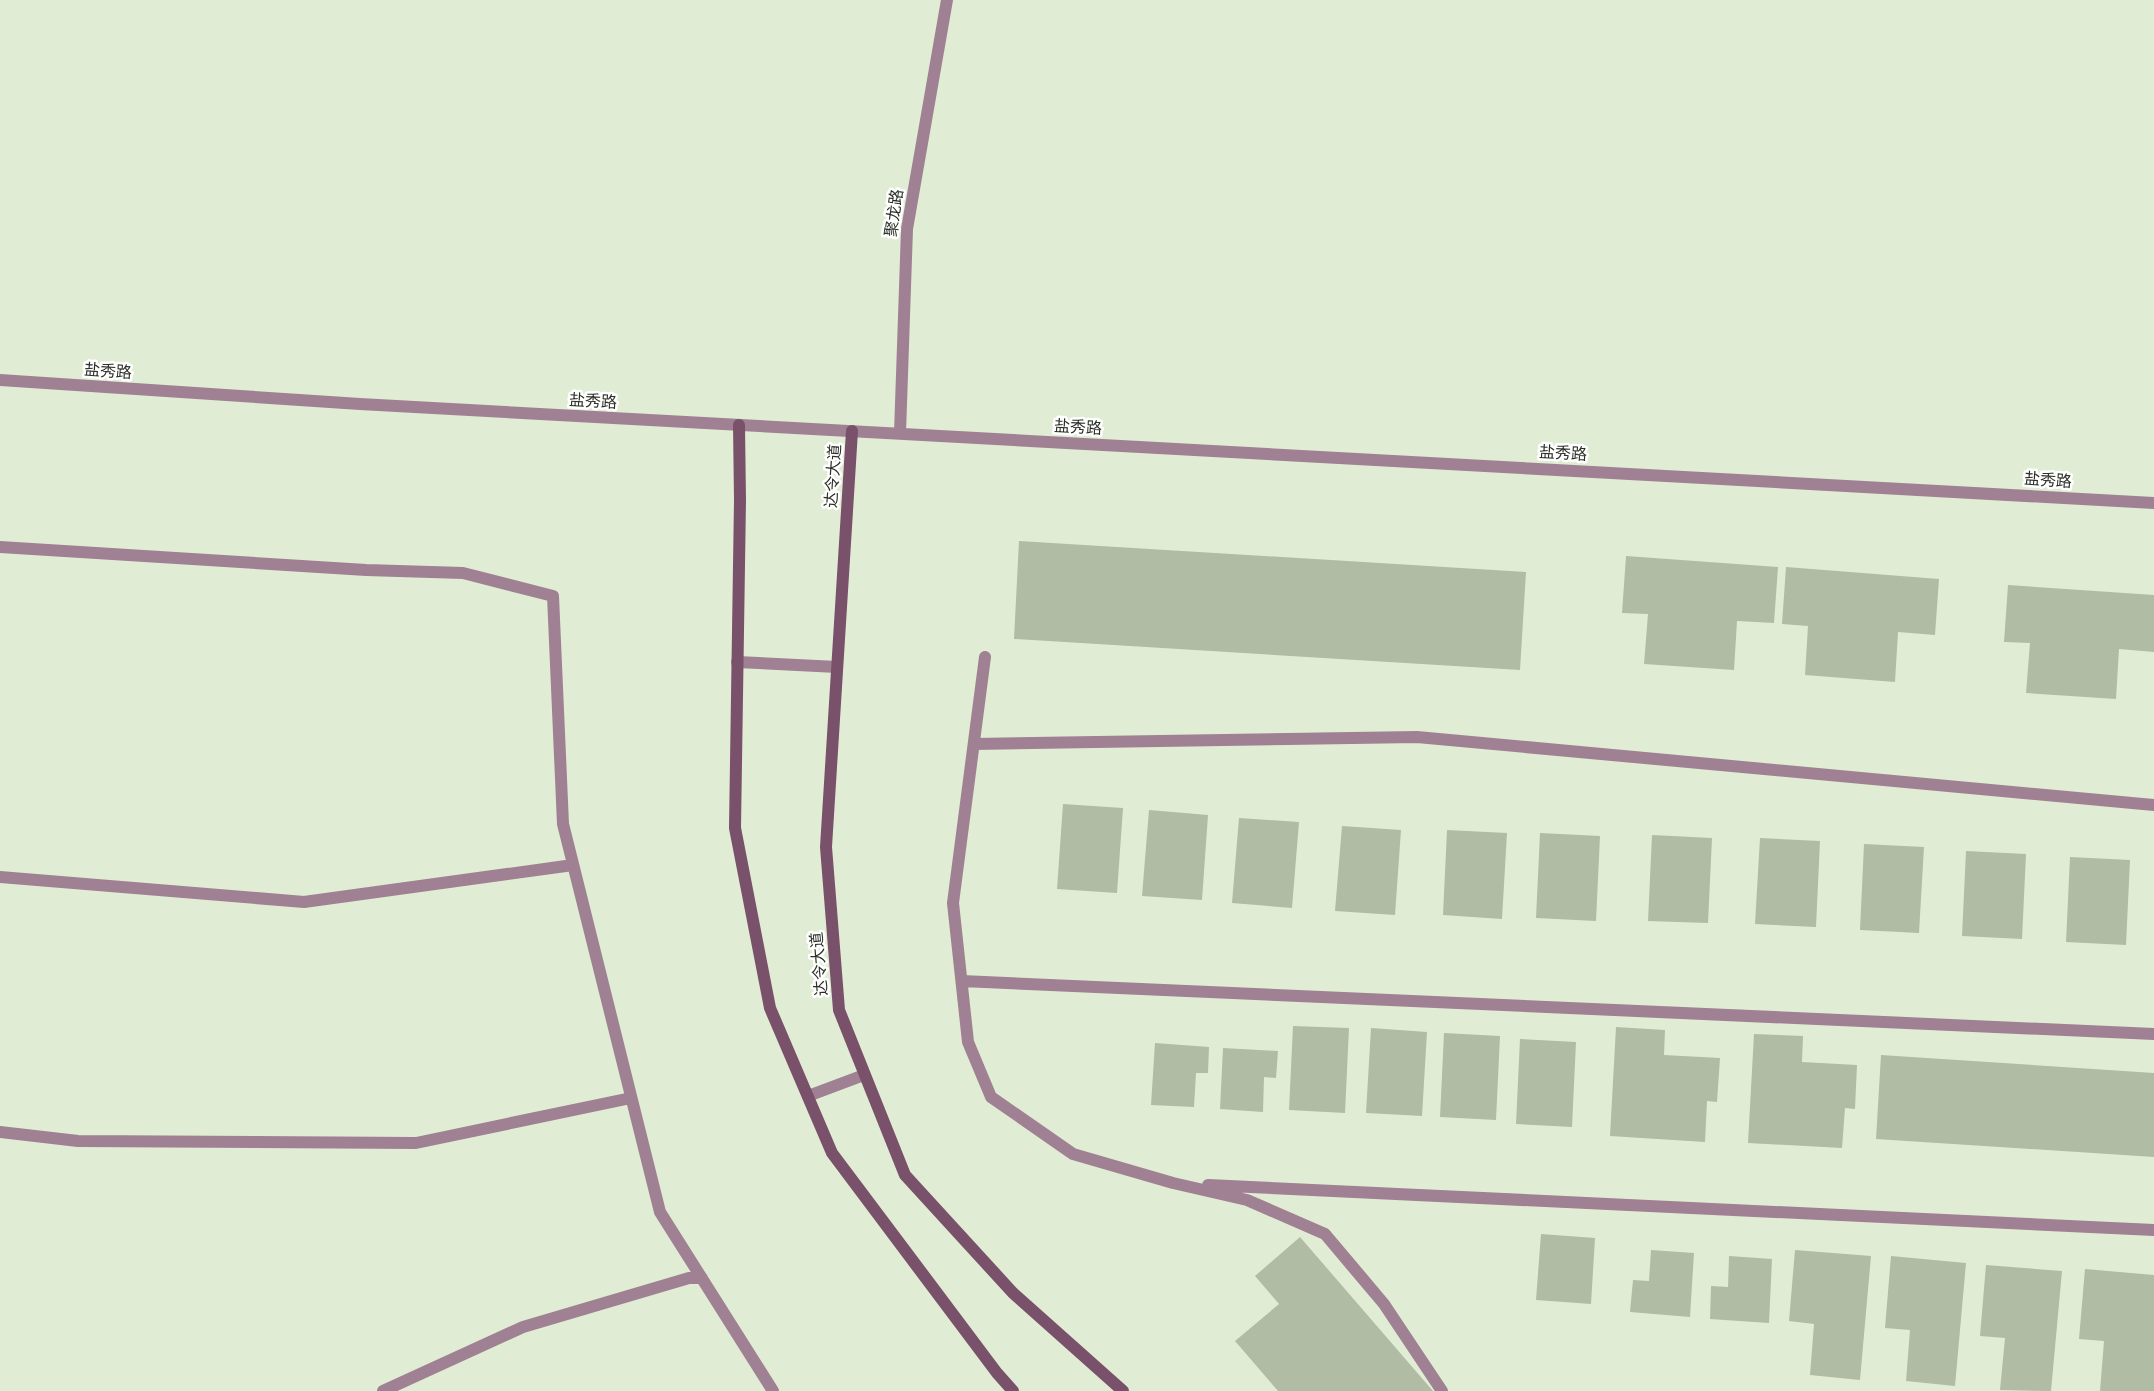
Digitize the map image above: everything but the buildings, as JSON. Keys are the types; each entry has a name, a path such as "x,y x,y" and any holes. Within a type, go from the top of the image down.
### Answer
{"street":[{"name":"聚龙路","path":"900,433 907,229 947,0"},
{"name":"盐秀路","path":"0,380 360,404 2154,503"},
{"path":"739,425 735,828 770,1008 832,1153 997,1373 1013,1391"},
{"name":"达令大道","path":"852,431 826,847 839,1010 904,1175 1013,1293 1123,1391"},
{"path":"0,546 366,570 463,573 553,596 563,824 660,1212 773,1391"},
{"path":"985,657 953,903 968,1042 991,1097 1072,1154 1173,1183 1247,1200 1326,1234 1384,1304 1442,1391"},
{"path":"737,662 837,667"},
{"path":"974,744 1417,737 2154,805"},
{"path":"0,877 304,902 573,865"},
{"path":"962,981 2154,1034"},
{"path":"808,1096 864,1075"},
{"path":"0,1132 78,1141 416,1143 631,1098"},
{"path":"1173,1183 2154,1230"},
{"path":"383,1391 523,1327 689,1278 702,1278"}]}
